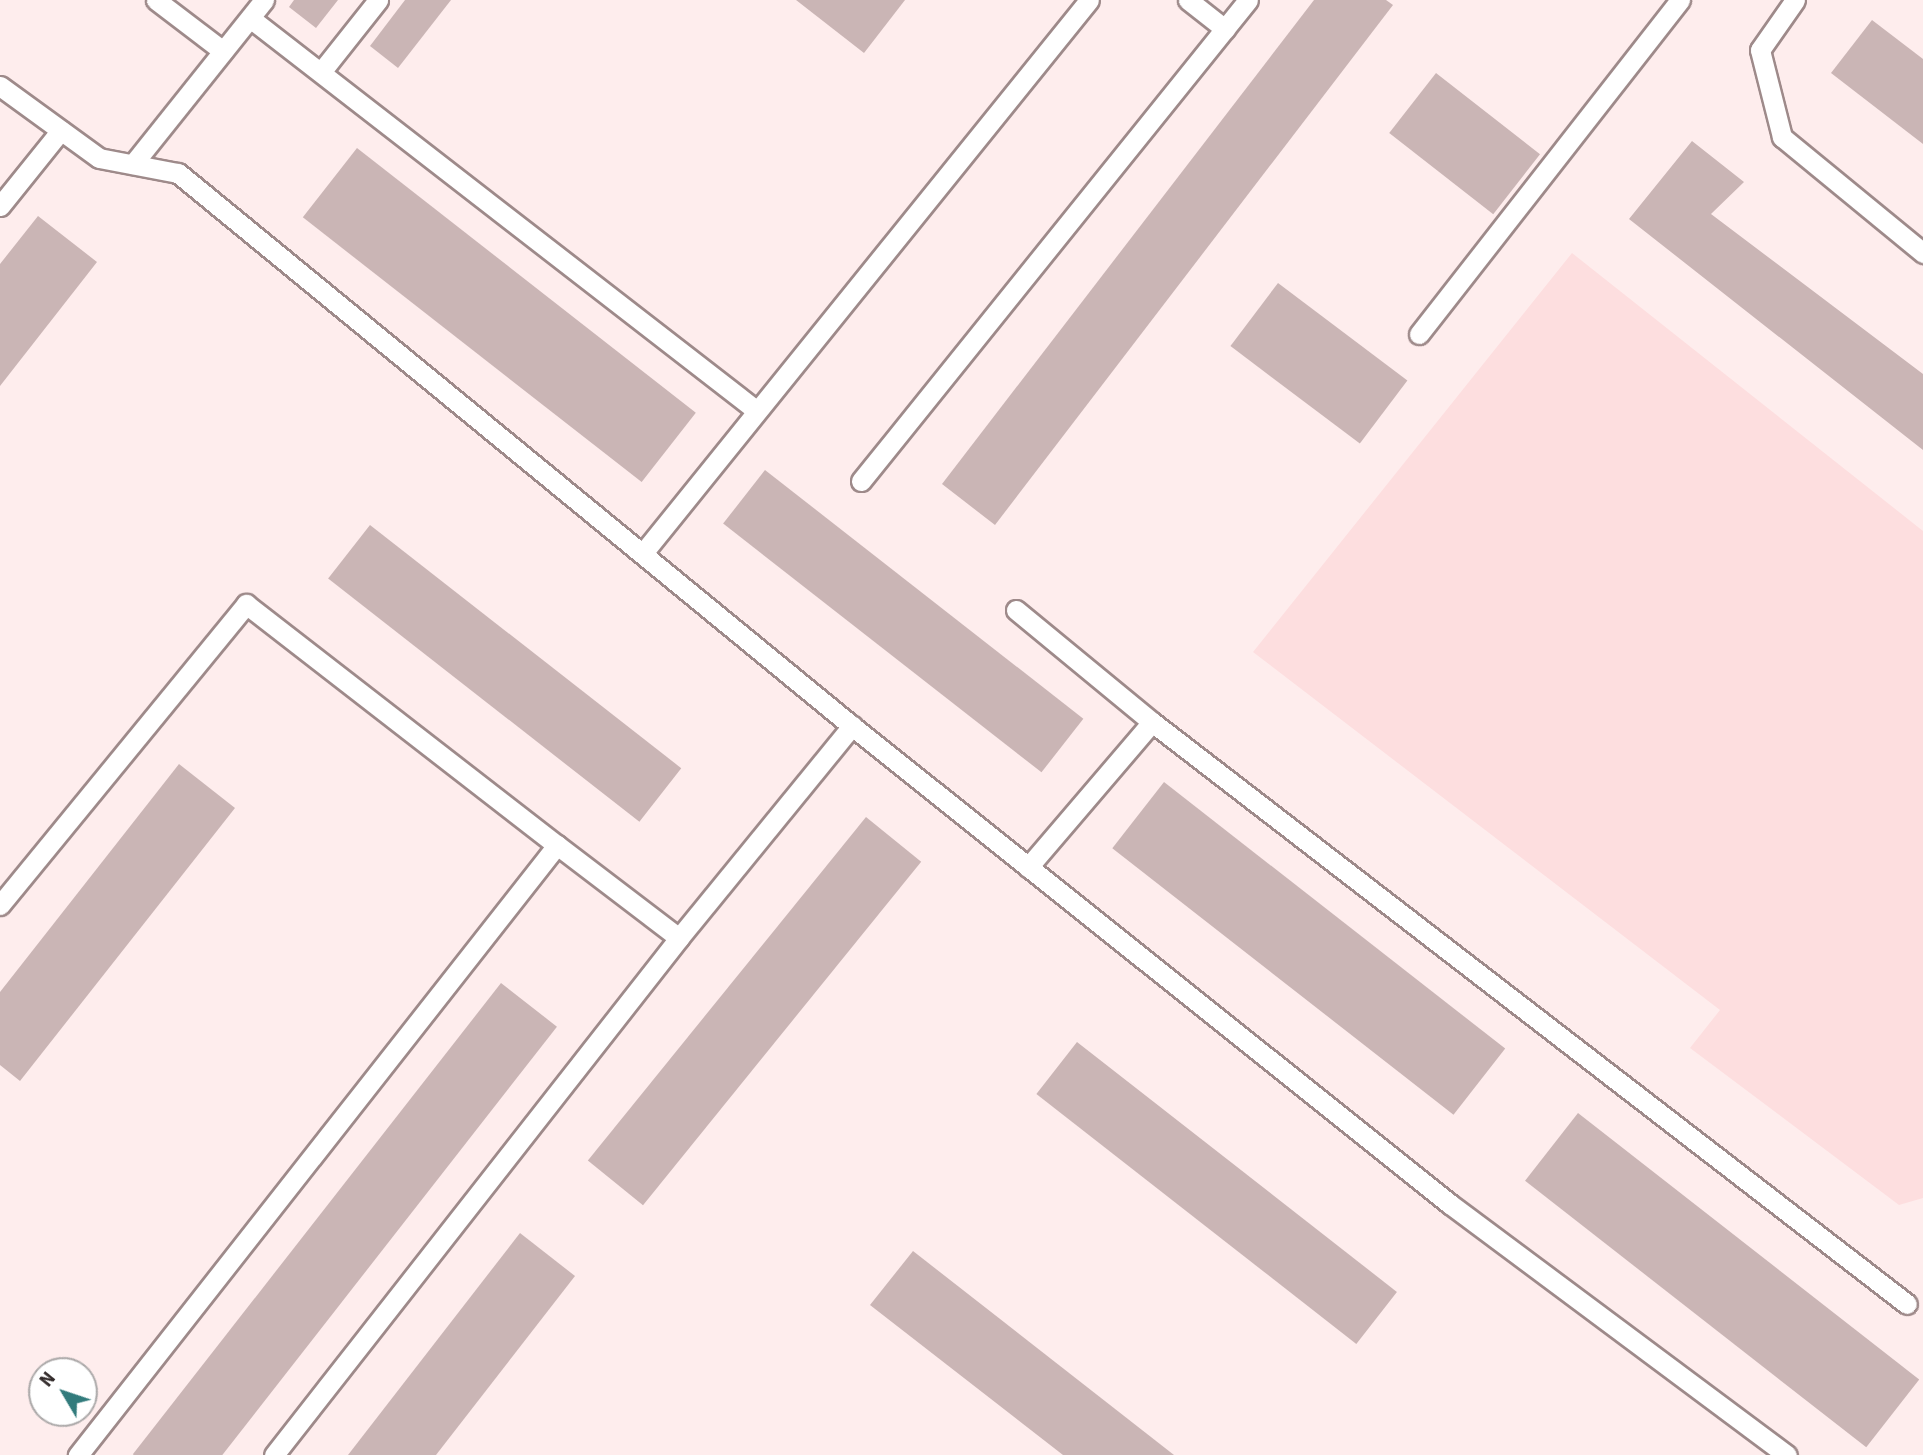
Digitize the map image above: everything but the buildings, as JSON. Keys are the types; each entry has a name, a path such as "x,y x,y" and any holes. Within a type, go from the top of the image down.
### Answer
{"lane":[{"path":"156,0 223,51"},
{"path":"133,164 264,0"},
{"path":"321,72 378,0"},
{"path":"643,553 1089,0"},
{"path":"1188,0 1225,29"},
{"path":"861,481 1248,0"},
{"path":"1419,334 1680,0"},
{"path":"1795,0 1760,50 1782,137 1923,253"},
{"path":"250,18 757,411"},
{"path":"0,86 99,158 178,173 852,726 1450,1204 1787,1455"},
{"path":"0,206 61,130"},
{"path":"0,905 246,604 679,938"},
{"path":"1016,610 1152,722 1907,1304"},
{"path":"1028,867 1152,722"},
{"path":"274,1455 679,938 852,726"},
{"path":"78,1455 557,845"}],"shaded area":[{"path":"1572,253 1923,531 1923,1198 1899,1205 1690,1048 1720,1010 1253,652"}]}
